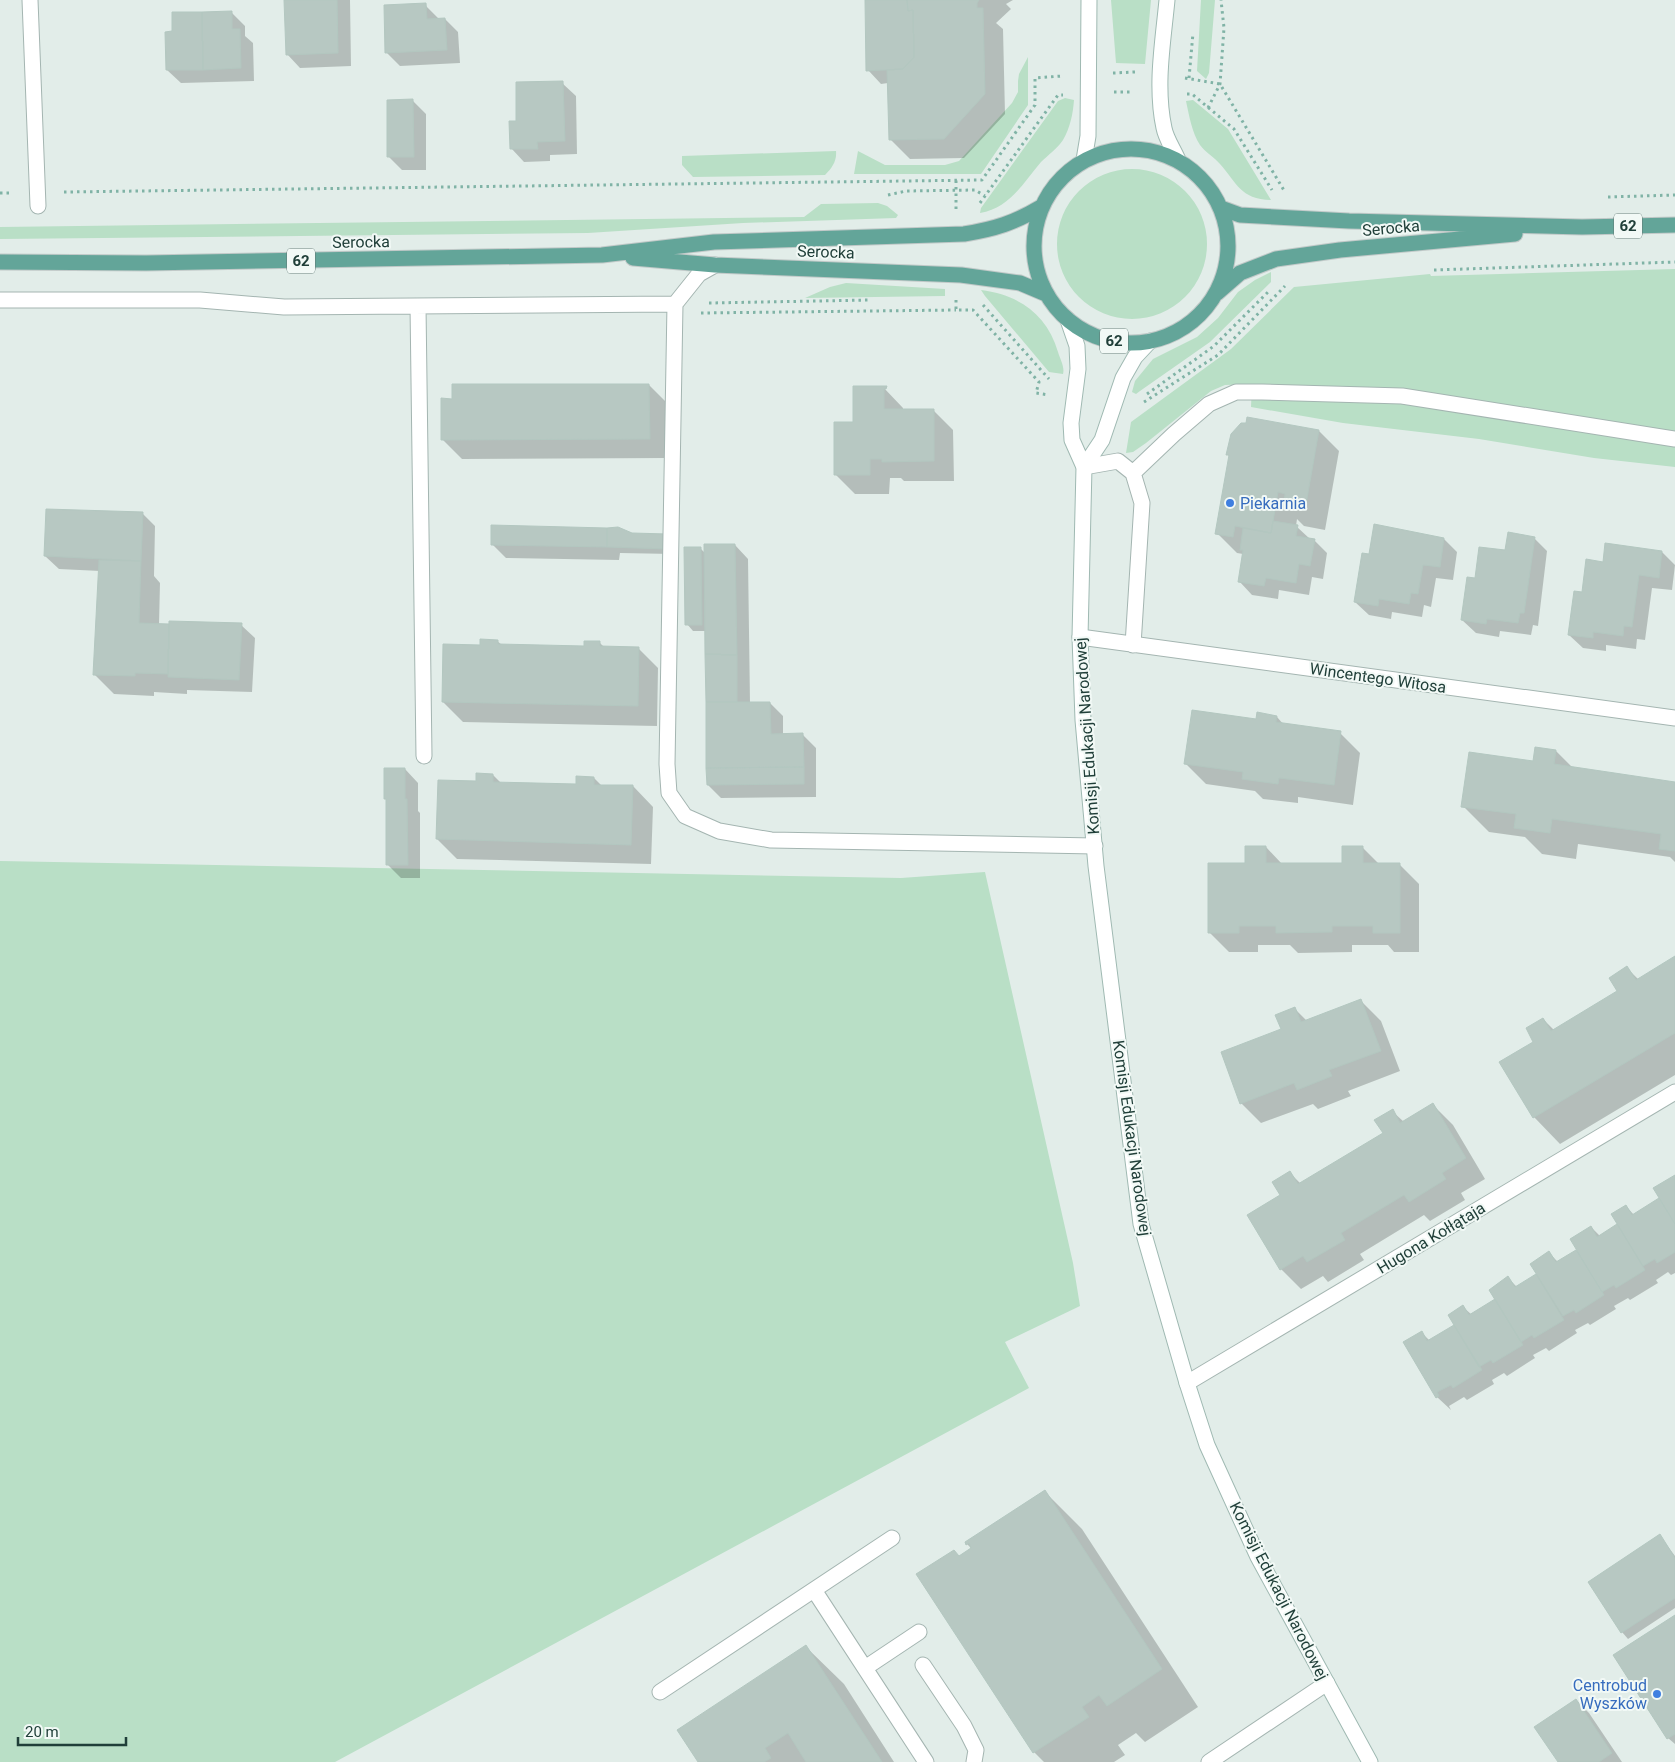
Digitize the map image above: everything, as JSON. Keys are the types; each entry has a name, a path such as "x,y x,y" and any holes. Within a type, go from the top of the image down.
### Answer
{"main road":[{"name":"62","path":"1115,149 1147,149 1178,160 1204,181 1221,208 1228,239 1226,268 1215,295 1196,318 1175,333 1150,341 1121,342 1093,335 1068,320 1046,294 1035,266 1033,236 1041,207 1058,180 1084,160 1115,149"},
{"name":"Serocka","path":"0,262 146,263 602,255 714,242 977,232 991,230 1020,219 1041,207"},
{"name":"Serocka","path":"1221,208 1240,214 1296,219 1582,228"},
{"name":"Serocka","path":"1215,295 1240,273 1276,259 1294,256 1340,250 1582,228 1675,225"},
{"name":"Serocka","path":"602,255 714,265 977,277 1020,283 1046,294"}],"street":[{"path":"30,0 37,199"},
{"path":"1084,160 1088,136 1089,0"},
{"path":"1167,0 1160,92 1164,130 1178,160"},
{"path":"714,265 700,274 675,304 667,764 669,794 685,816 719,831 771,840 1095,846"},
{"path":"0,300 200,300 284,307 675,304"},
{"path":"418,306 424,756"},
{"name":"Komisji Edukacji Narodowej","path":"1068,320 1077,346 1078,368 1071,424 1072,440 1084,468 1080,638 1083,720 1095,846 1141,1224 1207,1445 1258,1558 1370,1762"},
{"path":"1084,468 1102,440 1124,378 1135,357 1150,341"},
{"path":"1133,473 1209,404 1236,392 1402,396 1675,439"},
{"path":"1084,468 1118,461 1133,473 1142,504 1133,644"},
{"name":"Wincentego Witosa","path":"1080,638 1675,718"},
{"name":"Hugona Kołłątaja","path":"1187,1383 1675,1092"},
{"path":"660,1692 892,1538"},
{"path":"814,1590 926,1762"},
{"path":"865,1668 919,1632"},
{"path":"924,1665 964,1726 976,1750 974,1762"},
{"path":"1209,1762 1327,1683"}],"path":[{"path":"1208,108 1220,84 1224,36 1222,0"},
{"path":"1190,78 1193,29"},
{"path":"0,193 37,199 982,180 1034,105 1035,78 1130,72 1160,73 1220,84 1289,199 1296,199 1296,219"},
{"path":"977,232 977,207 1058,95 1088,93 1160,92 1192,94 1234,129 1279,203 1280,218"},
{"path":"956,180 956,234"},
{"path":"888,195 906,191 975,190 984,196"},
{"path":"1112,410 1129,411 1218,355 1294,277 1294,256"},
{"path":"1118,394 1140,399 1214,346 1279,280 1276,259"},
{"path":"1433,270 1675,262"},
{"path":"977,277 976,298 1049,379 1076,385"},
{"path":"976,298 956,298 956,310 973,310 1039,382 1036,393 1074,401"},
{"path":"675,304 878,300"}],"green space":[{"path":"1111,0 1151,0 1145,64 1116,63"},
{"path":"1201,0 1215,0 1209,73 1206,79 1197,71"},
{"path":"1028,57 1028,105 981,174 854,174 858,151 885,165 945,165 959,161 1012,103 1018,92 1019,74"},
{"path":"1065,98 1074,100 1074,105 1069,126 1061,143 1041,162 1015,194 1000,206 980,213 981,208 1058,101"},
{"path":"1193,100 1228,129 1271,200 1252,197 1240,189 1218,161 1200,145 1193,129 1186,101"},
{"path":"836,151 834,164 825,175 693,177 682,165 682,156"},
{"path":"1132,169 1161,175 1185,191 1201,215 1207,244 1201,273 1185,297 1161,313 1132,319 1103,313 1079,297 1063,273 1057,244 1063,215 1079,191 1103,175"},
{"path":"878,203 887,206 898,215 896,218 743,223 588,233 0,239 0,227 804,217 821,204"},
{"path":"1675,269 1675,467 1594,458 1479,439 1343,423 1251,407 1252,384 1225,385 1211,391 1146,443 1133,452 1126,453 1131,422 1231,349 1294,287 1430,274 1431,276"},
{"path":"1271,272 1271,282 1210,342 1136,394 1132,392 1135,381 1153,359 1197,337 1218,318 1238,292"},
{"path":"846,283 945,289 945,296 805,298 830,287"},
{"path":"981,290 1008,296 1030,309 1039,317 1053,339 1063,366 1063,374 1049,372"},
{"path":"0,861 901,878 985,872 1073,1263 1080,1306 1005,1342 1029,1388 335,1762 0,1762"}],"building":[{"path":"284,0 337,0 338,53 286,55"},
{"path":"865,0 907,0 908,11 913,10 914,57 903,69 866,71"},
{"path":"907,0 979,0 977,8 983,8 985,94 944,139 889,140 887,70 903,69 914,57 913,10 908,11"},
{"path":"426,3 427,19 445,18 447,50 385,53 384,5"},
{"path":"232,11 232,29 240,29 241,68 203,70 202,12"},
{"path":"172,12 202,12 203,70 166,70 165,32 172,31"},
{"path":"563,81 565,141 537,142 538,149 510,149 509,121 516,121 516,82"},
{"path":"413,99 414,157 387,157 387,100"},
{"path":"452,384 649,384 650,439 441,440 441,398 452,399"},
{"path":"853,386 887,386 884,389 884,409 934,409 934,461 882,462 882,459 870,459 870,475 834,475 834,422 853,422"},
{"path":"1247,417 1319,430 1305,510 1283,507 1285,494 1278,492 1271,533 1235,526 1233,537 1215,534 1229,455 1226,455 1231,434 1241,423 1246,423"},
{"path":"46,509 143,512 141,561 44,556"},
{"path":"1273,521 1298,525 1296,536 1315,539 1310,566 1299,564 1296,583 1266,578 1264,586 1238,582 1243,550 1240,550 1243,528 1271,533"},
{"path":"1374,524 1444,538 1440,567 1423,565 1418,594 1411,593 1409,604 1379,599 1378,606 1354,602 1362,553 1369,554"},
{"path":"491,525 607,528 607,547 491,545"},
{"path":"618,527 632,533 667,534 667,549 607,547 607,528"},
{"path":"1508,532 1535,537 1524,613 1520,613 1518,623 1487,619 1486,624 1461,620 1467,577 1475,578 1479,547 1505,550"},
{"path":"1605,543 1662,551 1659,578 1639,575 1632,627 1624,626 1623,636 1593,632 1593,638 1568,635 1574,591 1582,592 1586,559 1603,562"},
{"path":"704,544 735,544 737,655 705,654"},
{"path":"684,547 701,547 702,625 685,625"},
{"path":"99,560 141,561 139,623 169,624 168,674 135,673 135,676 93,675"},
{"path":"169,621 242,623 239,680 168,677"},
{"path":"480,639 498,640 498,644 584,646 584,641 600,641 600,646 639,647 638,706 442,702 443,644 480,645"},
{"path":"705,654 737,655 737,702 706,702"},
{"path":"706,702 770,702 771,734 803,733 804,767 706,768"},
{"path":"1192,710 1256,719 1257,712 1277,716 1276,722 1341,731 1334,785 1279,778 1278,784 1242,779 1243,772 1184,764"},
{"path":"1535,747 1556,750 1554,764 1675,782 1675,851 1659,849 1661,834 1552,819 1550,833 1514,828 1516,814 1461,807 1469,752 1533,761"},
{"path":"804,767 804,784 707,785 706,768"},
{"path":"384,768 405,768 408,865 386,865"},
{"path":"476,773 493,774 493,782 576,784 576,776 594,777 594,785 633,785 631,845 436,839 438,780 476,781"},
{"path":"1245,846 1266,846 1266,863 1342,863 1342,846 1363,846 1363,863 1400,863 1400,933 1373,933 1373,926 1332,926 1332,932 1276,933 1276,926 1239,926 1239,933 1208,933 1208,863 1245,863"},
{"path":"1675,956 1675,1033 1533,1118 1499,1062 1533,1042 1526,1028 1543,1018 1551,1031 1617,991 1609,978 1627,966 1636,980"},
{"path":"1361,999 1381,1051 1329,1070 1332,1076 1297,1090 1294,1083 1240,1104 1221,1052 1281,1029 1275,1015 1295,1007 1301,1022"},
{"path":"1433,1103 1466,1158 1442,1173 1446,1179 1409,1202 1404,1195 1341,1233 1345,1240 1307,1262 1303,1256 1280,1270 1247,1215 1280,1195 1272,1182 1290,1171 1298,1184 1383,1133 1374,1120 1393,1109 1400,1123"},
{"path":"1675,1175 1675,1224 1653,1188"},
{"path":"1659,1198 1675,1224 1675,1252 1657,1263 1655,1259 1643,1266 1611,1214 1626,1205 1632,1215"},
{"path":"1617,1224 1645,1270 1616,1288 1614,1285 1602,1292 1570,1239 1591,1226 1597,1237"},
{"path":"1576,1250 1604,1295 1576,1313 1574,1310 1563,1316 1530,1264 1549,1251 1556,1262"},
{"path":"1536,1274 1564,1320 1534,1338 1532,1335 1521,1342 1489,1290 1508,1276 1515,1287"},
{"path":"1495,1299 1523,1345 1493,1363 1491,1360 1479,1367 1448,1315 1463,1305 1469,1315"},
{"path":"1454,1325 1482,1370 1453,1388 1451,1385 1437,1392 1439,1396 1436,1398 1403,1342 1422,1331 1427,1341"},
{"path":"1045,1490 1162,1669 1107,1706 1099,1695 1082,1707 1089,1717 1033,1753 916,1574 954,1550 959,1556 971,1548 969,1543 966,1545 965,1542"},
{"path":"1660,1534 1675,1558 1675,1598 1621,1633 1588,1582"},
{"name":"Centrobud Wyszków","path":"1675,1615 1675,1734 1667,1739 1613,1655"},
{"path":"806,1645 882,1762 806,1762 788,1733 765,1748 771,1758 764,1762 698,1762 677,1730"},
{"path":"1576,1699 1612,1753 1599,1762 1558,1762 1534,1727"}],"place":[{"name":"Piekarnia","path":"1230,503"},
{"name":"Centrobud Wyszków","path":"1657,1694"}]}
